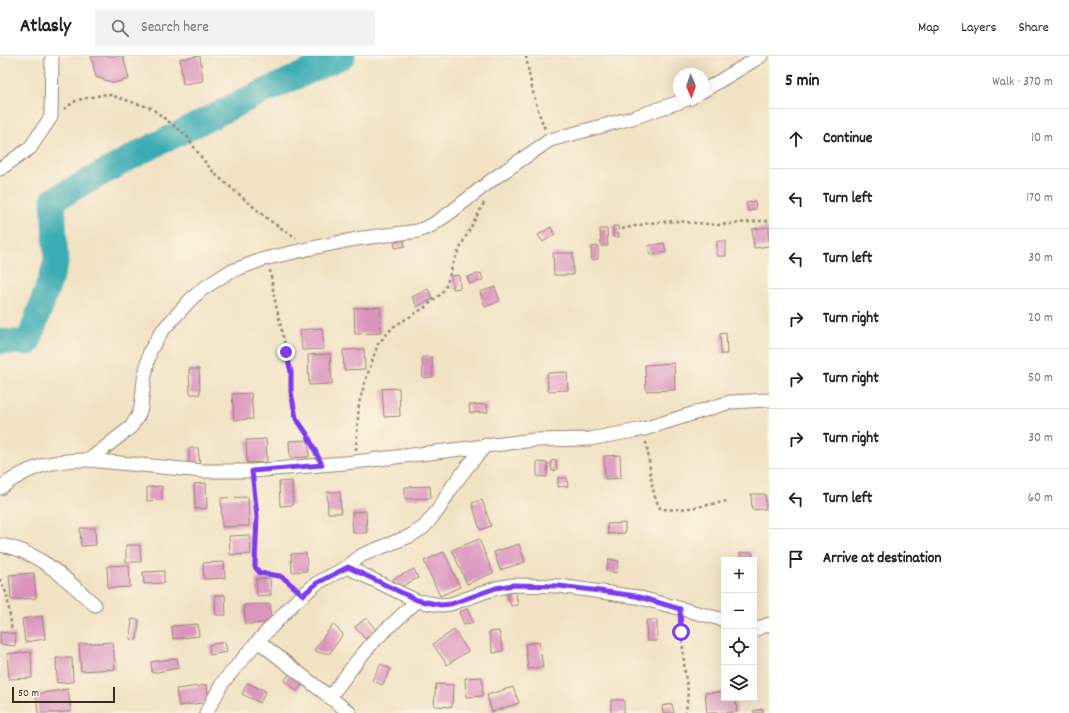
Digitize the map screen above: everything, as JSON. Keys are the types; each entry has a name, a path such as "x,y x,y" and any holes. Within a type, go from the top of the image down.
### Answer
{"street":[{"path":"0,169 30,148 51,117 52,56"},
{"path":"709,87 761,56"},
{"path":"89,460 131,427 138,416 141,408 144,380 150,351 162,331 204,288 229,272 271,257 312,248 356,239 418,231 451,212 493,179 550,140 677,104"},
{"path":"0,488 9,481 37,466 55,461 72,459 203,471 252,471 355,462 534,440 590,439 644,429 730,402 769,400"},
{"path":"206,713 223,682 258,641 295,602 317,583 348,567 362,555 410,536 424,527 438,510 452,487 486,445"},
{"path":"0,545 23,552 43,561 95,605"},
{"path":"348,567 417,600 441,605 451,604 496,588 513,585 559,586 636,596 721,619"},
{"path":"330,697 360,657 375,640 417,600"},
{"path":"757,629 769,624"},
{"path":"258,641 350,713"}],"path":[{"path":"526,56 530,82 539,114 550,140"},
{"path":"51,117 77,100 107,94 150,108 186,135 215,174 269,220 312,248"},
{"path":"355,462 359,404 378,344 394,327 424,308 441,294 464,240 484,205 493,179"},
{"path":"622,229 649,223 675,221 718,225 769,221"},
{"path":"271,257 270,275 291,372 291,392 296,418 307,434 322,465"},
{"path":"644,429 650,458 653,488 660,508 680,508 727,502"},
{"path":"252,471 257,516 255,567 260,573 280,576 303,595"},
{"path":"0,579 7,595 12,631"},
{"path":"680,609 685,675 688,691 686,713"}],"building":[{"path":"91,56 123,56 129,79 114,83 96,77"},
{"path":"200,56 203,81 183,84 180,59"},
{"path":"755,201 756,209 748,211 746,203"},
{"path":"613,226 618,226 619,237 613,237"},
{"path":"551,227 555,234 543,242 538,235"},
{"path":"769,227 769,246 754,248 752,229"},
{"path":"600,229 607,229 608,246 601,246"},
{"path":"404,240 405,246 395,248 394,242"},
{"path":"717,241 726,241 726,256 717,256"},
{"path":"664,243 666,252 650,255 648,246"},
{"path":"598,246 598,259 592,260 591,247"},
{"path":"553,253 573,253 573,275 554,275"},
{"path":"481,273 483,280 470,284 467,277"},
{"path":"459,275 460,288 453,289 451,276"},
{"path":"495,287 500,301 485,307 480,292"},
{"path":"428,289 433,299 417,307 412,297"},
{"path":"380,307 381,333 355,334 354,308"},
{"path":"322,328 324,349 302,350 300,330"},
{"path":"726,333 727,354 721,354 720,334"},
{"path":"364,349 365,369 344,370 343,350"},
{"path":"330,354 332,384 309,385 308,355"},
{"path":"422,357 432,357 433,377 423,378"},
{"path":"674,363 675,390 646,391 645,365"},
{"path":"189,369 199,369 200,394 190,394"},
{"path":"567,372 568,390 548,391 547,373"},
{"path":"399,388 400,416 384,417 382,389"},
{"path":"251,393 253,419 234,420 232,394"},
{"path":"487,404 488,412 470,413 469,405"},
{"path":"266,439 267,462 247,463 246,440"},
{"path":"309,440 309,457 290,458 289,441"},
{"path":"189,448 198,448 200,464 189,464"},
{"path":"620,455 621,478 605,479 604,456"},
{"path":"556,460 557,470 552,471 551,461"},
{"path":"537,462 548,463 547,477 537,476"},
{"path":"558,478 567,478 568,486 558,487"},
{"path":"292,481 293,505 280,506 279,482"},
{"path":"206,483 207,508 195,509 194,484"},
{"path":"162,486 162,500 147,501 147,487"},
{"path":"430,486 431,498 405,499 405,487"},
{"path":"327,492 340,492 341,513 328,513"},
{"path":"751,494 765,494 766,509 752,510"},
{"path":"248,497 249,526 222,527 221,498"},
{"path":"482,500 491,526 480,530 472,503"},
{"path":"366,511 367,533 353,533 352,512"},
{"path":"625,523 625,533 608,534 607,524"},
{"path":"80,528 95,528 96,545 81,546"},
{"path":"250,535 251,554 230,555 229,536"},
{"path":"479,539 493,573 467,584 452,550"},
{"path":"519,544 525,562 500,570 494,552"},
{"path":"126,545 140,545 141,562 126,562"},
{"path":"444,552 460,587 440,596 424,561"},
{"path":"752,552 753,557 741,557 740,553"},
{"path":"306,553 307,571 292,572 291,554"},
{"path":"609,559 619,561 616,573 606,571"},
{"path":"224,562 225,578 204,579 203,563"},
{"path":"129,565 130,587 108,588 107,566"},
{"path":"414,569 418,578 398,588 393,579"},
{"path":"164,571 164,583 144,584 143,572"},
{"path":"34,573 36,598 11,600 9,575"},
{"path":"270,578 271,595 257,596 256,579"},
{"path":"515,590 518,605 511,606 507,592"},
{"path":"215,595 225,595 226,615 216,615"},
{"path":"270,604 271,623 245,624 244,605"},
{"path":"467,609 473,622 464,625 459,612"},
{"path":"42,616 45,639 25,642 22,619"},
{"path":"366,618 376,630 365,639 355,627"},
{"path":"132,619 139,620 137,640 130,639"},
{"path":"646,620 657,620 657,641 647,641"},
{"path":"198,624 199,636 173,639 172,626"},
{"path":"333,624 343,634 330,653 320,653 314,650"},
{"path":"454,630 468,651 447,665 433,644"},
{"path":"499,631 503,651 493,653 489,632"},
{"path":"0,632 16,634 15,646 0,644"},
{"path":"113,642 115,669 81,671 79,644"},
{"path":"225,642 227,652 210,655 209,645"},
{"path":"539,642 543,667 528,669 525,644"},
{"path":"31,652 32,678 9,679 7,654"},
{"path":"56,658 72,658 73,682 57,683"},
{"path":"177,658 179,668 152,673 151,662"},
{"path":"381,664 391,669 382,685 372,680"},
{"path":"291,672 304,682 297,691 284,681"},
{"path":"482,677 483,696 466,697 465,678"},
{"path":"247,683 266,691 260,703 242,694"},
{"path":"436,684 453,685 452,707 434,706"},
{"path":"207,685 209,702 179,706 176,689"},
{"path":"513,687 519,703 492,712 487,695"},
{"path":"68,689 71,711 59,713 38,713 36,694"},
{"path":"721,692 721,701 736,701 737,712 707,713 705,693"},
{"path":"611,700 624,700 624,713 611,713"},
{"path":"672,704 674,713 663,713 662,706"},
{"path":"763,709 763,713 754,713 753,711"}],"waterway":[{"path":"0,341 28,343 56,263 53,200 141,152 250,98 343,56"}],"route":[{"path":"286,352 291,372 291,392 296,418 307,434 322,465 252,471 257,516 255,567 260,573 280,576 291,583 303,595 317,583 348,567 417,600 441,605 451,604 496,588 513,585 559,586 636,596 680,609 681,632"}]}
